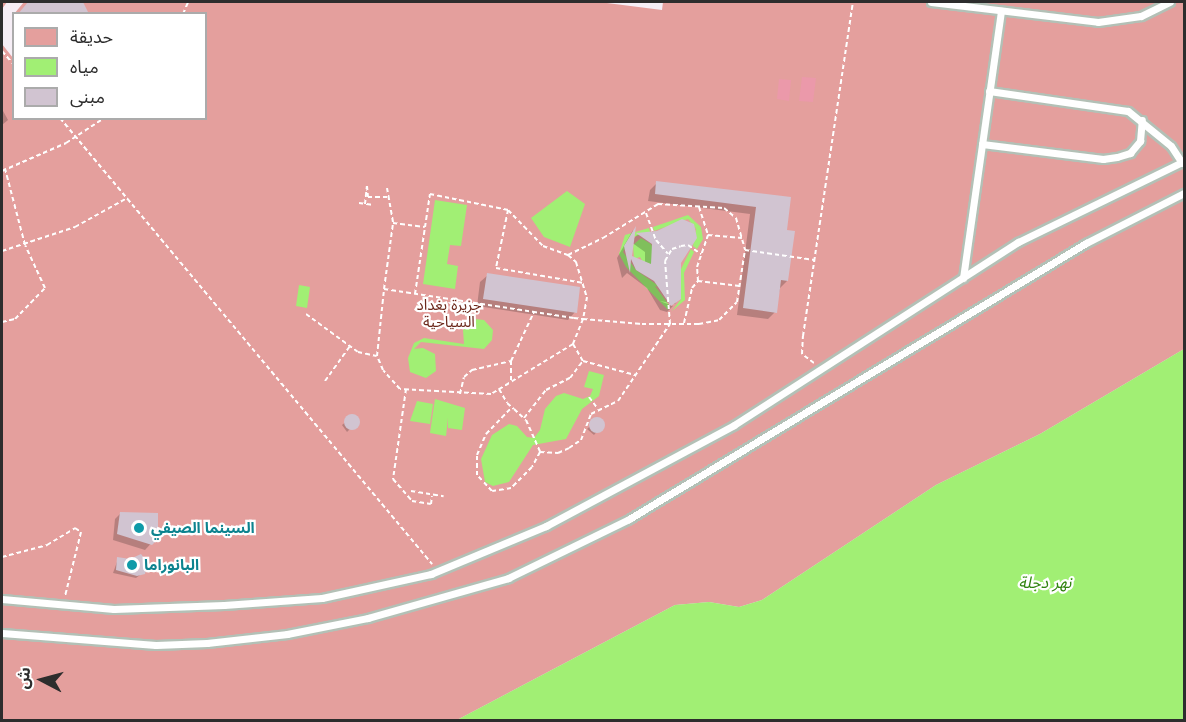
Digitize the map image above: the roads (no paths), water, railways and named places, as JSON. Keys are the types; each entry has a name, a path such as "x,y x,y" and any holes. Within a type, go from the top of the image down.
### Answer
{"lane":[{"path":"931,2 1098,22 1141,16 1170,2"},
{"path":"963,278 1001,11"},
{"path":"2,599 63,605 136,608 322,598 438,571 546,526 734,424 1047,226 1183,162 1171,146 1142,120 1128,111 989,91"},
{"path":"982,144 1103,159 1117,157 1130,153 1140,141 1142,120"},
{"path":"2,633 156,645 287,634 369,618 508,578 629,519 1086,243 1185,193"}],"water":[{"path":"567,191 585,204 570,247 544,237 531,218"},
{"path":"435,200 467,205 461,246 450,245 447,264 458,266 455,289 423,284"},
{"path":"688,215 701,227 703,239 697,249 693,246 696,229 688,219 654,231 653,227"},
{"path":"649,228 650,232 630,238 623,252 636,270 660,287 655,286 669,305 668,310 626,267 619,254 625,235"},
{"path":"641,238 651,244 659,262 645,266 640,257 634,259 633,245"},
{"path":"691,249 694,252 684,273 685,300 672,311 681,299 679,273"},
{"path":"299,285 310,287 307,308 296,306"},
{"path":"475,319 484,320 493,330 492,340 484,349 421,342 414,349 423,348 435,354 436,371 426,378 410,372 408,358 414,343 424,338 464,344 463,330"},
{"name":"نهر دجلة","path":"1184,349 1184,720 457,720 675,605 709,602 739,607 762,600 936,485 1040,434"},
{"path":"589,371 604,375 599,396 582,409 566,439 533,445 509,482 493,486 485,482 481,459 492,435 509,424 517,426 527,437 534,438 540,430 545,409 556,396 564,393 583,399 590,396 593,389 584,387"},
{"path":"435,399 465,408 462,430 448,428 448,418 446,436 430,433"},
{"path":"417,401 433,404 430,424 410,421"}],"place":[{"name":"السينما الصيفي","path":"139,528"},
{"name":"البانوراما","path":"132,565"}],"park label":[{"name":"جزيرة بغداد السياحية","path":"449,312"}]}
